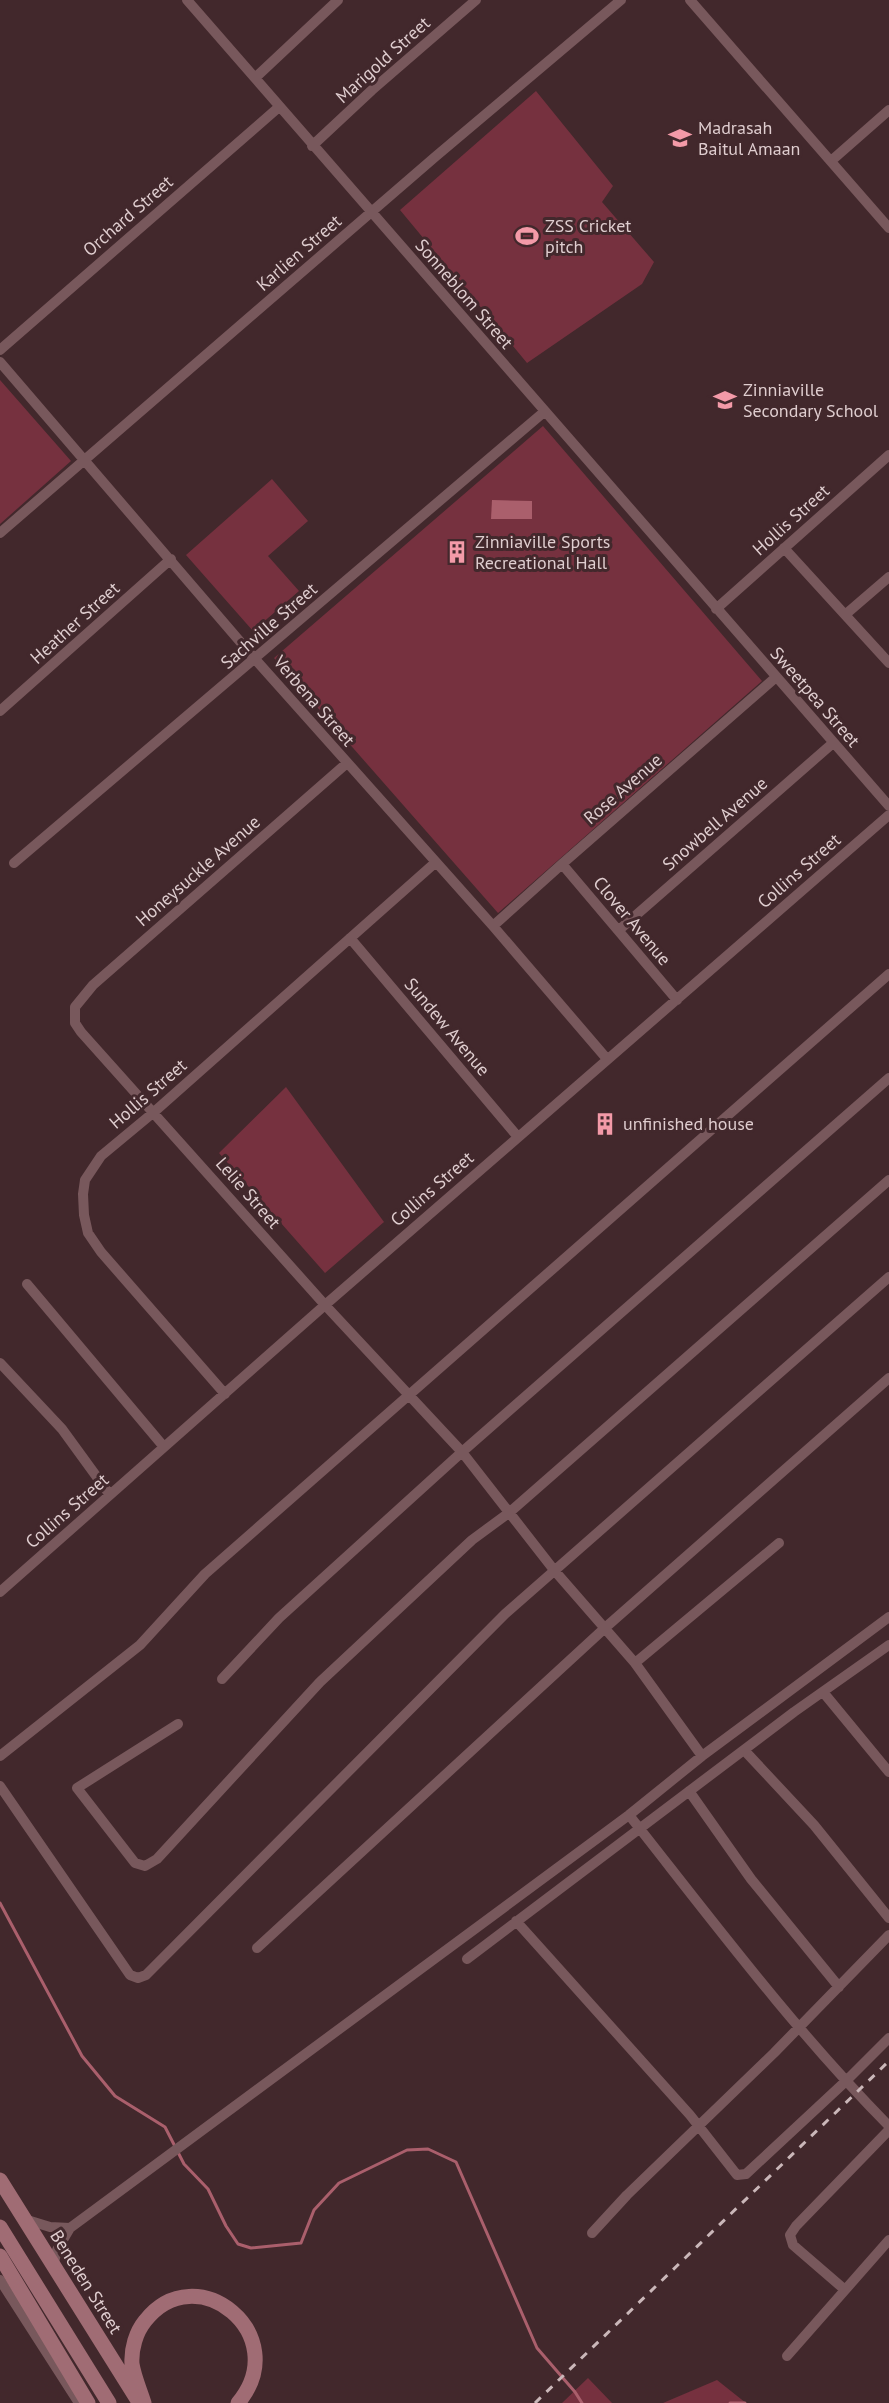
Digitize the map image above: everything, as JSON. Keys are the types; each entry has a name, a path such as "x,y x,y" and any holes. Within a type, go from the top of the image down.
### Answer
{"main road":[{"name":"Beneden Street","path":"0,2181 139,2403"},
{"path":"0,2227 109,2403"},
{"path":"0,2256 88,2403"},
{"path":"144,2403 132,2362 135,2337 141,2325 159,2307 171,2301 194,2297 224,2304 250,2333 256,2356 255,2369 251,2383 238,2403"}],"street":[{"path":"255,78 338,0"},
{"name":"Marigold Street","path":"312,146 372,90 476,0"},
{"name":"Karlien Street","path":"0,533 621,0"},
{"path":"690,0 889,228"},
{"name":"Sonneblom Street","path":"195,3 312,146 716,609"},
{"name":"Orchard Street","path":"0,350 279,107"},
{"path":"831,161 889,110"},
{"name":"Verbena Street","path":"0,362 255,659 493,926 607,1059"},
{"name":"Sachville Street","path":"14,863 544,411"},
{"name":"Hollis Street","path":"716,609 889,455"},
{"path":"784,548 889,663"},
{"name":"Heather Street","path":"0,711 171,559"},
{"path":"846,615 889,577"},
{"name":"Sweetpea Street","path":"716,609 889,806"},
{"name":"Rose Avenue","path":"493,926 776,678"},
{"name":"Snowbell Avenue","path":"619,930 833,743"},
{"name":"Honeysuckle Avenue","path":"75,1007 93,985 347,763"},
{"name":"Collins Street","path":"0,1592 325,1305 889,815"},
{"name":"Hollis Street","path":"225,1394 88,1233 84,1215 85,1180 101,1156 154,1112 436,862"},
{"name":"Clover Avenue","path":"562,864 677,1000"},
{"name":"Sundew Avenue","path":"350,938 518,1137"},
{"path":"0,1756 140,1645 205,1574 889,974"},
{"name":"Lelie Street","path":"75,1007 75,1023 81,1032 325,1305 462,1452 554,1570 636,1663 702,1756"},
{"path":"222,1679 279,1618 462,1452 889,1078"},
{"path":"178,1724 77,1788 135,1863 145,1866 157,1859 320,1682 472,1540 510,1512 889,1180"},
{"path":"0,1786 130,1975 138,1978 146,1975 496,1623 889,1277"},
{"path":"27,1284 164,1447"},
{"path":"0,1363 62,1429 110,1495"},
{"path":"257,1948 606,1627 889,1378"},
{"path":"636,1663 779,1543"},
{"path":"53,2266 57,2250 70,2228 629,1815 702,1756 889,1617"},
{"path":"467,1959 744,1750 888,1647"},
{"path":"823,1692 889,1772"},
{"path":"744,1750 814,1825 889,1918"},
{"path":"689,1791 751,1879 839,1987"},
{"path":"629,1815 714,1924 846,2081 889,2128 790,2235 793,2245 844,2289"},
{"path":"516,1921 624,2040 737,2175 746,2174 889,2038"},
{"path":"592,2233 627,2195 800,2026 889,1935"},
{"path":"24,2219 50,2227 70,2228"},
{"path":"787,2356 889,2240"},
{"path":"0,2280 79,2403"}],"shaded area":[{"name":"ZSS Cricket pitch","path":"536,91 613,186 602,202 654,262 642,284 527,363 400,210"},
{"path":"0,380 71,461 0,524"},
{"path":"543,426 762,681 498,913 274,658"},
{"path":"272,479 308,521 268,556 299,591 253,631 186,555"},
{"path":"492,500 532,501 532,519 491,519"},
{"path":"286,1087 384,1222 325,1273 219,1153"},
{"path":"588,2378 612,2403 562,2403"},
{"path":"717,2380 746,2403 663,2403"}],"waterway":[{"path":"0,1903 82,2056 115,2096 165,2127 184,2164 208,2189 226,2226 238,2244 251,2248 301,2243 314,2210 339,2183 407,2150 428,2149 456,2162 537,2348 582,2403"},
{"path":"730,2403 745,2403"}],"railway":[{"path":"535,2403 889,2061"}],"place":[{"name":"Madrasah Baitul Amaan","path":"680,138"},
{"name":"ZSS Cricket pitch","path":"527,236"},
{"name":"Zinniaville Secondary School","path":"725,400"},
{"name":"Zinniaville Sports Recreational Hall","path":"457,552"},
{"name":"unfinished house","path":"605,1124"}]}
